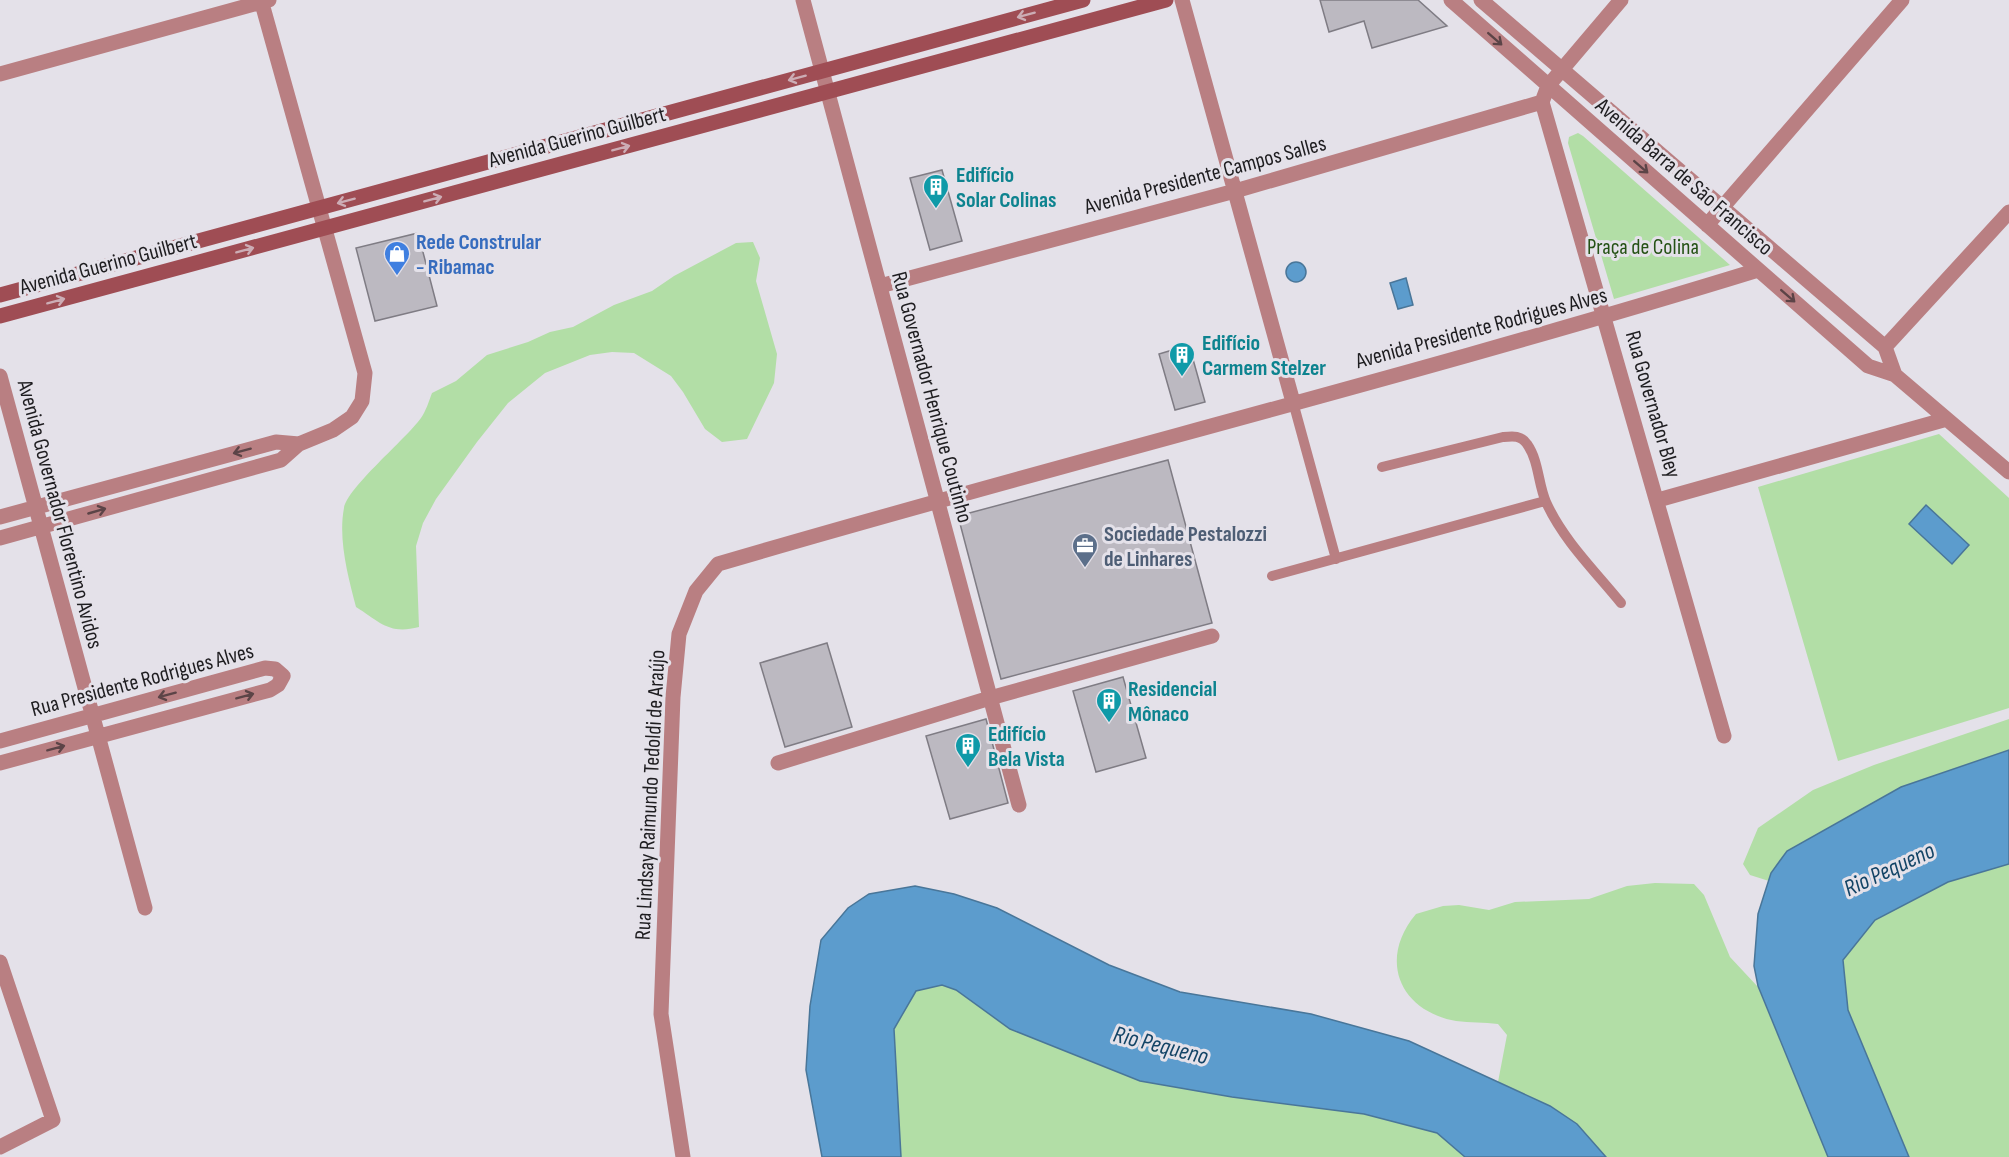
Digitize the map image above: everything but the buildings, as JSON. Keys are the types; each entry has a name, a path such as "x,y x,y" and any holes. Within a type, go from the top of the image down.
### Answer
{"main road":[{"name":"Avenida Guerino Guilbert","path":"0,296 1083,0"},
{"name":"Avenida Guerino Guilbert","path":"0,316 1167,0"}],"street":[{"name":"Rua Governador Henrique Coutinho","path":"803,0 1019,805"},
{"path":"1182,0 1293,402"},
{"name":"Avenida Barra de São Francisco","path":"1451,0 1868,366 1895,375 2009,472"},
{"name":"Avenida Barra de São Francisco","path":"1481,0 1886,347"},
{"path":"1542,102 1548,86 1621,0"},
{"path":"1707,225 1902,0"},
{"path":"0,74 264,1 365,373 362,401 352,417 333,430 299,444 281,460 0,538"},
{"name":"Avenida Presidente Campos Salles","path":"880,286 1235,190 1542,102"},
{"name":"Rua Governador Bley","path":"1542,102 1724,736"},
{"path":"1895,375 1886,347 2009,212"},
{"name":"Avenida Presidente Rodrigues Alves","path":"937,499 1605,317 1758,270"},
{"name":"Avenida Governador Florentino Avidos","path":"0,376 145,908"},
{"path":"1658,500 1947,419"},
{"path":"0,517 276,442 299,444"},
{"name":"Rua Lindsay Raimundo Tedoldi de Araújo","path":"683,1157 662,1014 672,697 679,634 696,591 718,564 937,499"},
{"path":"778,763 990,698 1212,636"},
{"name":"Rua Presidente Rodrigues Alves","path":"0,741 265,668 274,669 283,676 278,685 270,690 0,763"},
{"path":"0,962 53,1120 0,1147"}],"lane":[{"path":"1293,402 1336,559"},
{"path":"1382,467 1503,437 1517,436 1526,442 1531,451 1545,501 1565,536 1621,603"},
{"path":"1272,576 1545,501"}],"green space":[{"name":"Praça de Colina","path":"1578,133 1730,265 1614,299 1568,143 1569,137"},
{"path":"753,242 760,258 756,281 777,354 774,383 747,439 722,442 705,429 671,376 634,353 612,352 590,355 545,373 508,403 436,499 423,523 416,546 419,627 400,629 385,626 356,607 343,545 344,508 355,488 421,418 432,393 456,381 487,355 528,342 550,332 573,327 614,305 652,291 674,276 736,243"},
{"path":"1939,434 2009,498 2009,708 1838,761 1758,487"},
{"path":"2009,719 2009,750 1901,787 1769,881 1750,875 1743,864 1758,828 1813,790 1874,765"},
{"path":"2009,864 2009,1157 1909,1157 1848,1010 1843,960 1875,920 1948,882"},
{"path":"1655,883 1694,884 1704,895 1730,957 1758,987 1828,1157 1606,1157 1577,1124 1550,1106 1498,1082 1507,1035 1498,1024 1456,1021 1436,1015 1420,1006 1408,995 1400,981 1397,965 1398,948 1404,931 1416,914 1443,906 1459,905 1489,910 1515,902 1589,899 1627,886"},
{"path":"942,985 956,990 1010,1029 1082,1057 1232,1097 1364,1114 1437,1133 1465,1157 901,1157 894,1029 916,991"}],"water":[{"path":"1296,262 1303,265 1306,272 1303,279 1296,282 1289,279 1286,272 1289,265"},
{"path":"1406,278 1413,305 1398,309 1390,283"},
{"path":"1926,505 1969,545 1952,564 1909,524"},
{"name":"Rio Pequeno","path":"2009,750 2009,864 1948,882 1875,920 1843,960 1848,1010 1909,1157 1828,1157 1758,986 1754,966 1758,914 1771,873 1787,851 1901,787"},
{"name":"Rio Pequeno","path":"915,886 954,894 997,908 1109,965 1180,992 1311,1014 1409,1041 1550,1106 1577,1124 1606,1157 1465,1157 1437,1133 1364,1114 1232,1097 1140,1081 1010,1029 956,990 942,985 916,991 894,1029 901,1157 822,1157 806,1070 810,1006 821,940 848,908 869,894"}],"place":[{"name":"Edifício Solar Colinas","path":"936,210"},
{"name":"Rede Constrular - Ribamac","path":"397,277"},
{"name":"Edifício Carmem Stelzer","path":"1182,378"},
{"name":"Sociedade Pestalozzi de Linhares","path":"1085,569"},
{"name":"Residencial Mônaco","path":"1109,724"},
{"name":"Edifício Bela Vista","path":"968,769"}]}
